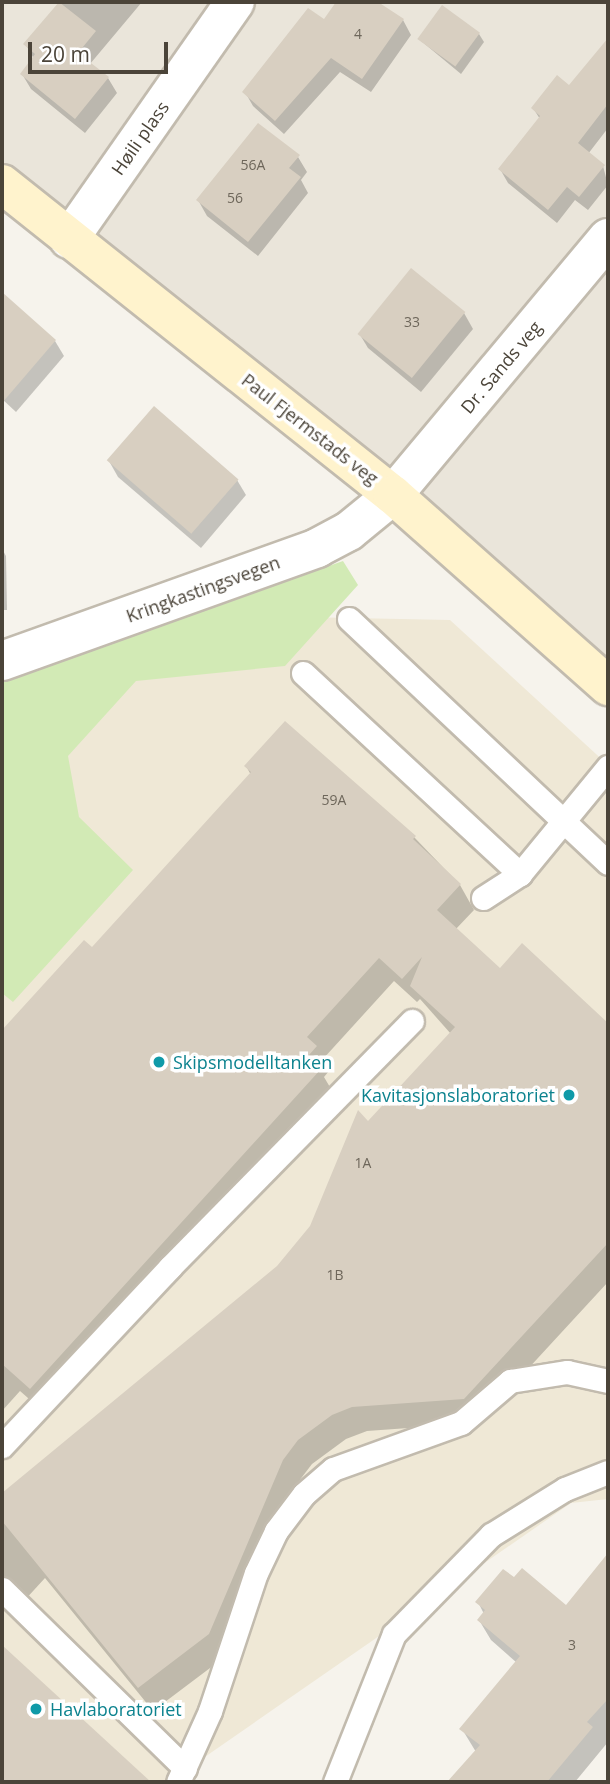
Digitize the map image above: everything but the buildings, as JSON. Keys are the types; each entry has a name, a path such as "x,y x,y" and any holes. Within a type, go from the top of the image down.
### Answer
{"street":[{"name":"Høili plass","path":"69,239 235,2"},
{"name":"Paul Fjermstads veg","path":"2,184 393,495 608,686"},
{"name":"Dr. Sands veg","path":"393,495 608,238"},
{"name":"Kringkastingsvegen","path":"2,661 317,548 349,531 393,495"}],"lane":[{"path":"349,619 608,863"},
{"path":"303,673 520,874"},
{"path":"483,898 520,874 561,819 608,767"},
{"path":"2,1446 170,1267 412,1021"},
{"path":"2,1589 181,1775 210,1711 256,1573 276,1531 304,1494 333,1469 461,1423 510,1381 567,1372 608,1381"},
{"path":"335,1782 394,1634 491,1535 565,1489 608,1472"}],"shaded area":[{"path":"2,2 608,2 608,686 2,184"},
{"path":"302,617 450,620 608,765 608,1499 571,1503 199,1761 180,1782 2,1782 2,715"}],"green space":[{"path":"343,561 358,585 285,666 136,681 68,756 79,817 133,870 13,1002 2,993 2,682"}],"place":[{"name":"Skipsmodelltanken","path":"159,1062"},
{"name":"Kavitasjonslaboratoriet","path":"569,1095"},
{"name":"Havlaboratoriet","path":"36,1709"}]}
